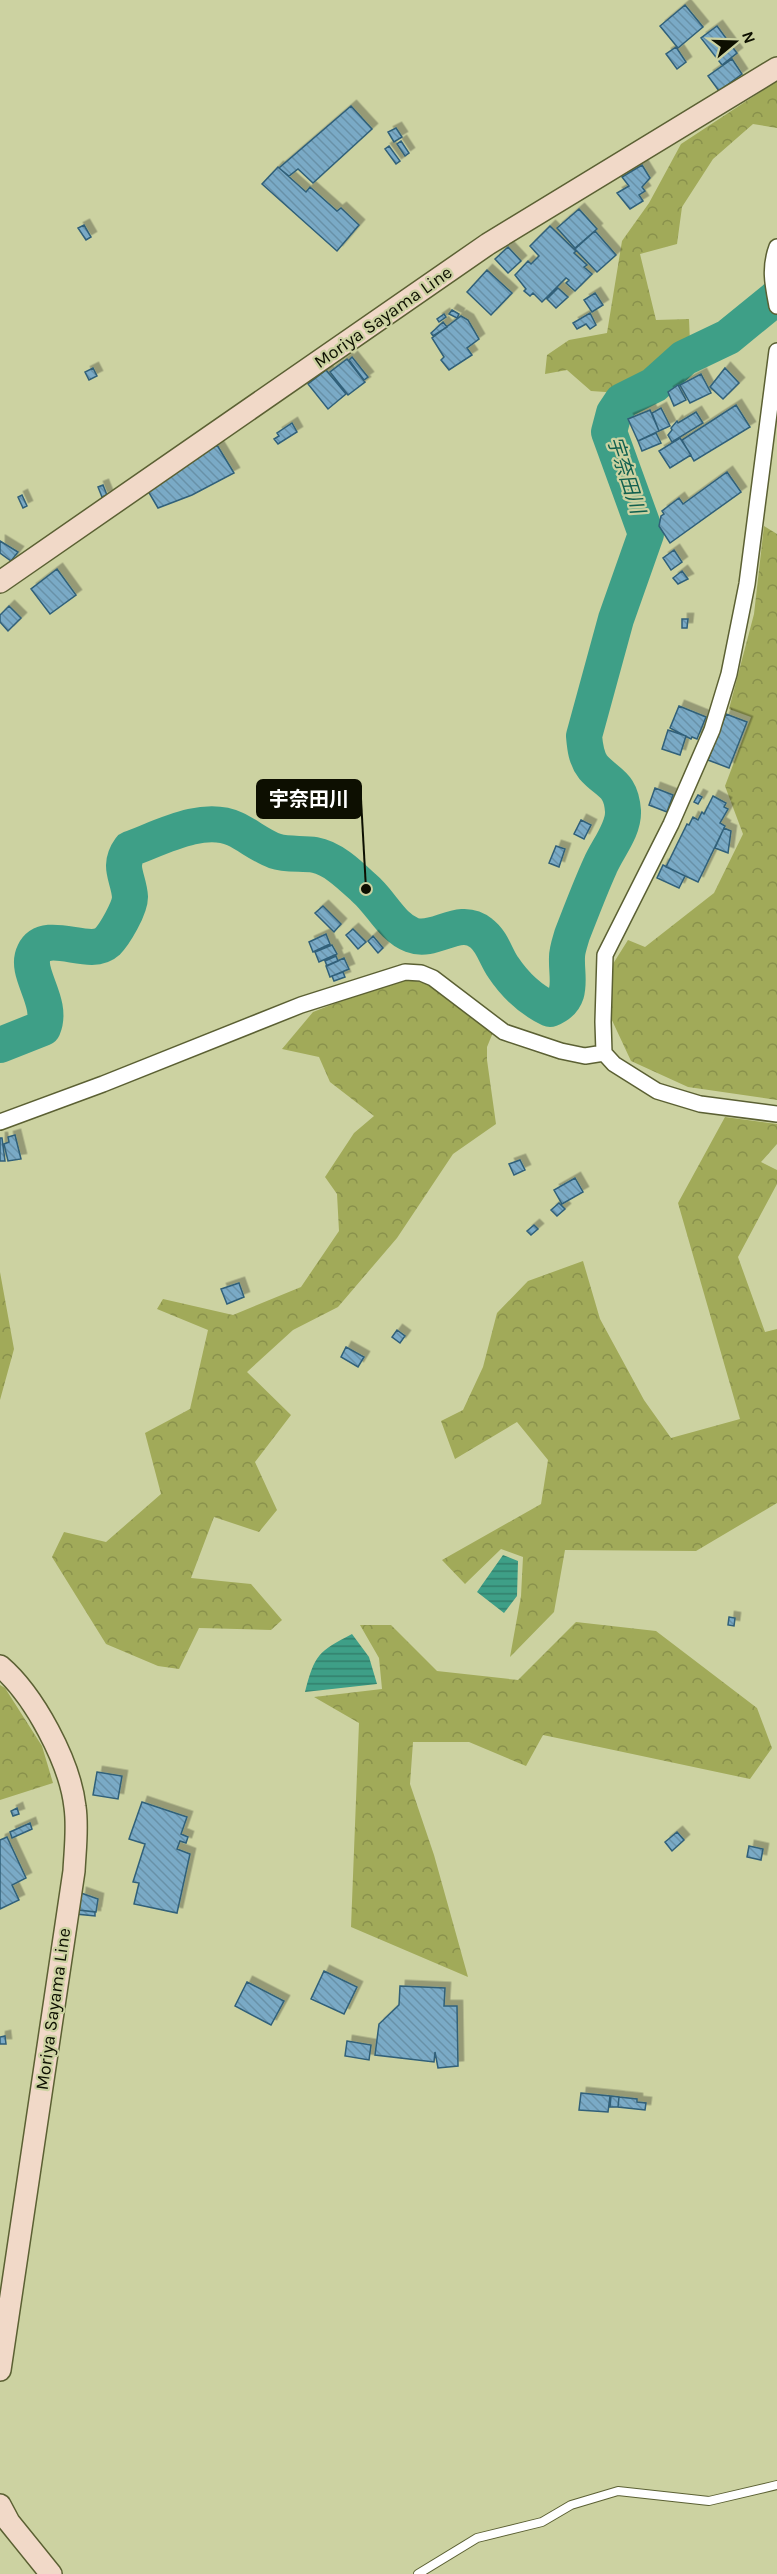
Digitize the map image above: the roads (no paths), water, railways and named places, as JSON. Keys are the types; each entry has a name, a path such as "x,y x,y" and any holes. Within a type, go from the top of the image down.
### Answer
{"main road":[{"name":"Moriya Sayama Line","path":"0,582 488,244 777,68"},
{"name":"Moriya Sayama Line","path":"0,1666 23,1691 55,1747 75,1804 76,1826 74,1871 0,2370"},
{"path":"0,2505 9,2522 51,2574"}],"street":[{"path":"777,247 772,260 772,277 777,306"},
{"path":"777,351 747,584 729,674 712,730 675,813 605,955 603,1022 604,1053 614,1064 657,1090 700,1104 777,1114"},
{"path":"0,1122 103,1084 301,1005 405,972 421,973 433,978 504,1032 561,1051 585,1056 604,1053"}],"lane":[{"path":"418,2574 477,2538 542,2522 572,2505 618,2491 709,2501 777,2485"}],"water":[{"path":"503,1555 518,1561 517,1596 504,1613 477,1592"},
{"path":"352,1634 369,1657 377,1684 305,1692 315,1662 325,1650"}],"waterway":[{"name":"宇奈田川","path":"0,1045 43,1028 45,1008 32,961 34,953 40,946 48,943 99,946 107,942 114,933 125,914 130,897 124,867 124,861 130,849 182,829 209,824 235,829 275,851 315,855 328,860 353,878 398,926 412,935 421,937 456,928 473,928 488,940 503,967 524,991 550,1009 558,1005 563,1000 568,987 567,954 572,935 596,874 623,818 620,795 617,789 591,764 586,752 584,736 616,619 646,534 609,432 614,413 622,401 654,385 684,358 728,337 777,297"}],"place":[{"name":"宇奈田川","path":"366,889"}]}
